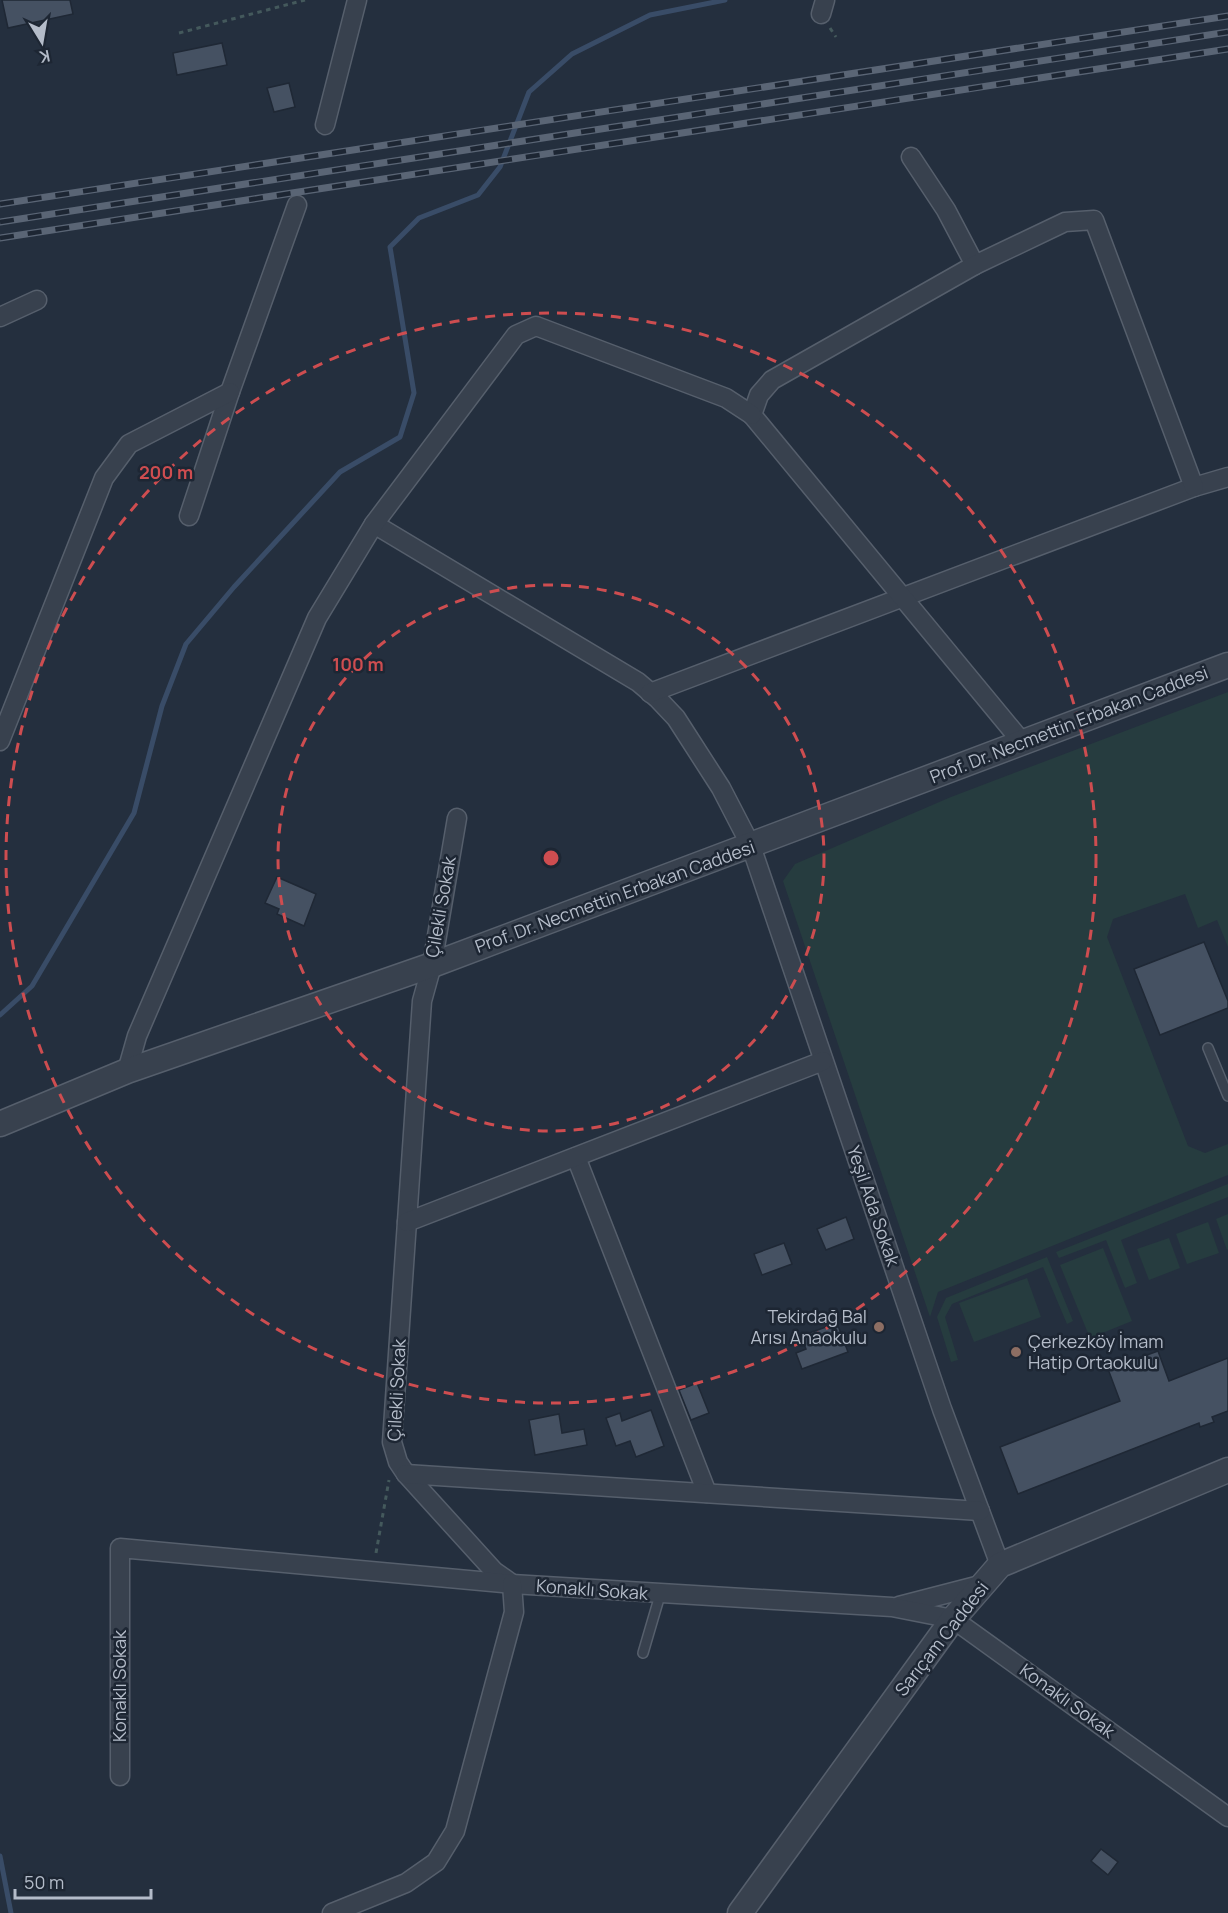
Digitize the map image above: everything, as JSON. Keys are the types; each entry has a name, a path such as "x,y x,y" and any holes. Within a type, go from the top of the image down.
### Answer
{"street":[{"path":"325,125 357,0"},
{"path":"911,157 946,210 975,265"},
{"path":"189,516 230,392 297,205"},
{"path":"752,415 759,395 772,380 975,265 1065,222 1094,220 1194,487"},
{"path":"0,316 37,300"},
{"path":"127,1071 142,1025 317,618 374,524 516,335 536,326 726,398 752,415 1022,742"},
{"path":"0,741 104,478 129,444 230,392"},
{"path":"650,693 902,596 1194,487 1228,477"},
{"name":"Yeşil Ada Sokak","path":"374,524 628,676 676,718 721,789 751,846 942,1409 1000,1565"},
{"name":"Prof. Dr. Necmettin Erbakan Caddesi","path":"0,1124 127,1071 432,965 1228,664"},
{"name":"Çilekli Sokak","path":"402,1468 392,1442 422,1001 432,965 457,818"},
{"path":"407,1222 824,1061"},
{"path":"576,1156 707,1493"},
{"path":"402,1468 707,1493 980,1511"},
{"path":"332,1913 406,1883 436,1862 455,1831 514,1612 512,1584 494,1572 402,1468"},
{"name":"Sarıçam Caddesi","path":"740,1913 953,1619 1000,1565 1228,1470"},
{"name":"Konaklı Sokak","path":"120,1776 120,1548 512,1584 660,1595 892,1607 953,1619 1228,1817"},
{"path":"892,1607 984,1584"}],"lane":[{"path":"1208,1048 1228,1096"},
{"path":"643,1653 660,1595"}],"path":[{"path":"179,33 305,0"},
{"path":"373,1573 390,1475 402,1468"}],"green space":[{"path":"1228,692 1228,947 1217,920 1198,928 1185,894 1113,919 1107,937 1188,1146 1205,1153 1228,1144 1228,1175 938,1292 930,1317 783,881 795,864 951,797"},
{"path":"1228,1184 1228,1197 1121,1240 1137,1283 1125,1288 1106,1240 1059,1258 1056,1252"},
{"path":"1228,1214 1228,1249 1227,1250 1216,1219"},
{"path":"1208,1222 1219,1253 1187,1264 1176,1234"},
{"path":"1169,1238 1180,1268 1149,1280 1137,1249"},
{"path":"1103,1248 1132,1321 1090,1338 1060,1265"},
{"path":"1047,1257 1073,1321 1067,1324 1043,1267 952,1304 945,1317 958,1360 951,1362 937,1317 946,1298"},
{"path":"1027,1278 1041,1317 974,1342 959,1303"}],"building":[{"path":"2,0 70,0 73,14 8,28"},
{"path":"222,43 227,65 177,75 173,53"},
{"path":"289,83 295,107 274,112 267,88"},
{"path":"277,877 316,894 304,926 277,914 279,909 265,903"},
{"path":"1204,942 1228,1001 1228,1008 1160,1035 1134,969"},
{"path":"846,1217 854,1239 826,1250 817,1229"},
{"path":"784,1243 792,1264 762,1275 754,1254"},
{"path":"837,1323 848,1352 802,1369 796,1353 806,1349 801,1336"},
{"path":"1158,1351 1169,1381 1228,1358 1228,1411 1212,1417 1214,1422 1200,1427 1199,1423 1018,1494 1000,1447 1120,1401 1108,1369"},
{"path":"697,1383 709,1413 691,1420 679,1390"},
{"path":"651,1410 664,1446 636,1457 630,1441 616,1446 606,1418 620,1413 622,1421"},
{"path":"559,1414 562,1433 584,1429 587,1445 535,1455 529,1420"},
{"path":"1101,1849 1118,1862 1108,1875 1091,1861"}],"waterway":[{"path":"0,1015 32,986 134,813 162,706 186,644 234,587 340,472 400,437 414,393 390,247 419,218 478,195 500,167 529,92 572,54 650,15 725,0"},
{"path":"0,1856 11,1913"}],"railway":[{"path":"0,204 1228,16"},
{"path":"0,222 1228,32"},
{"path":"0,238 1228,49"}],"place":[{"name":"Tekirdağ Bal Arısı Anaokulu","path":"879,1327"},
{"name":"Çerkezköy İmam Hatip Ortaokulu","path":"1016,1352"}]}
